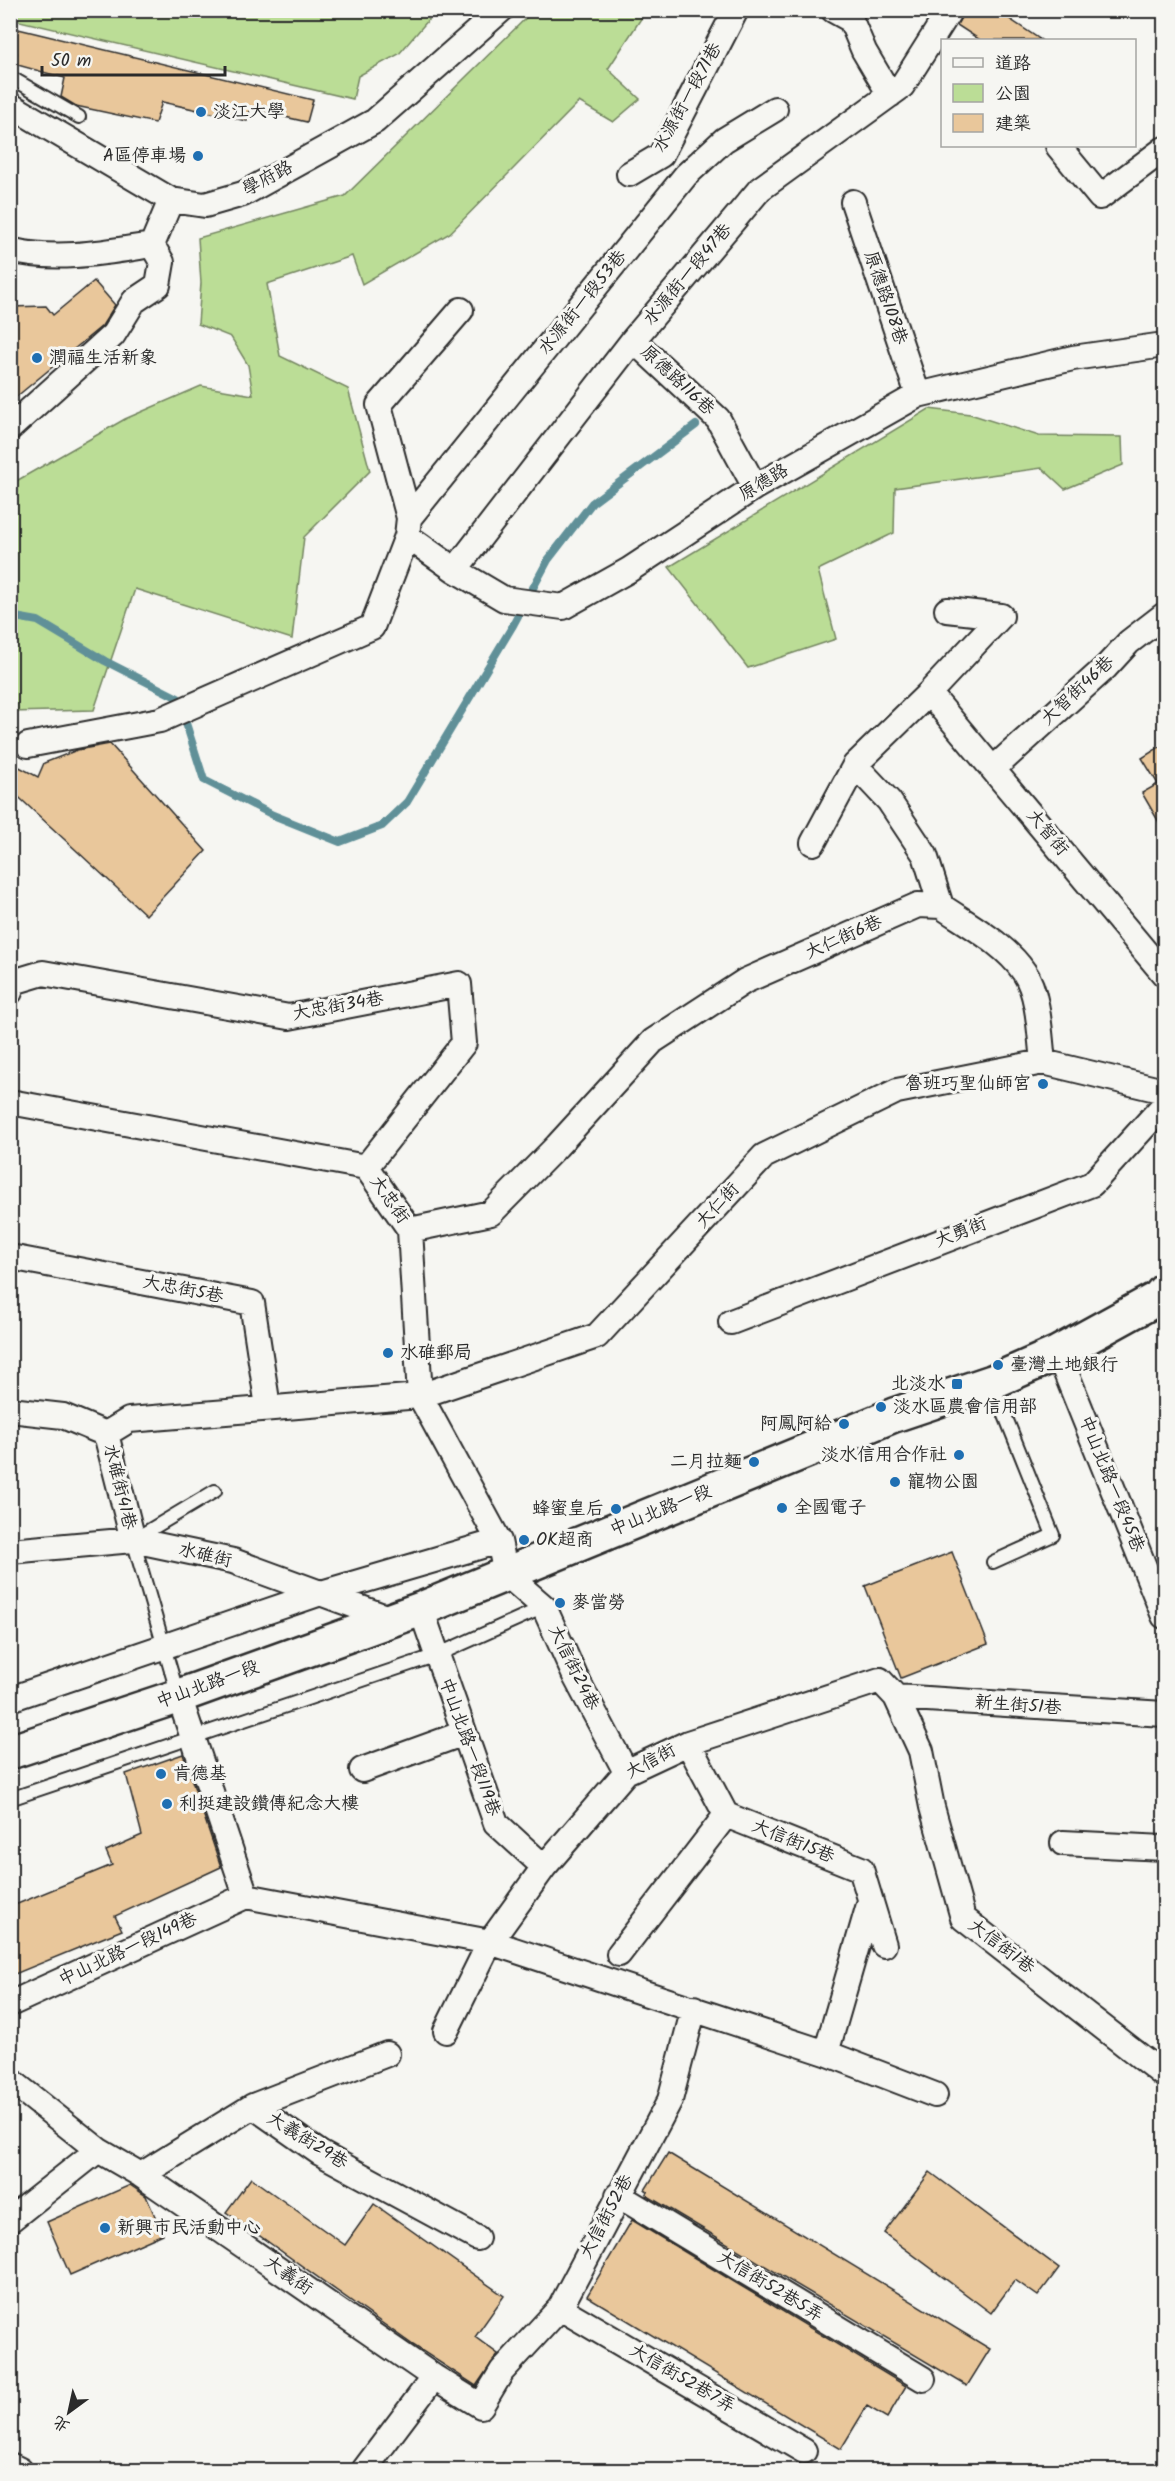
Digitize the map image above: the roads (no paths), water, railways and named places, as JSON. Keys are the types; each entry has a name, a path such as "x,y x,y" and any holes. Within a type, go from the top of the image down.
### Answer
{"main road":[{"name":"中山北路一段","path":"10,1752 179,1696 421,1609 894,1415 992,1382 1058,1353 1162,1295"}],"street":[{"name":"學府路","path":"10,105 171,200 205,205 243,194 375,121 501,10"},
{"name":"水源街一段71巷","path":"629,174 661,155 736,10"},
{"path":"833,10 851,20 864,51 891,95"},
{"name":"水源街一段47巷","path":"454,570 633,340 760,189 902,86 950,10"},
{"name":"水源街一段53巷","path":"28,745 160,720 372,627 408,527 686,175 724,140 775,109"},
{"path":"1059,147 1100,197 1164,149"},
{"path":"661,155 686,175"},
{"path":"10,428 113,334 134,301 158,285 162,262 153,245 171,200"},
{"name":"原德路108巷","path":"853,201 918,395"},
{"path":"10,250 25,254 93,255 153,245"},
{"path":"408,527 379,405 461,310"},
{"name":"原德路116巷","path":"633,340 718,419 755,487"},
{"name":"原德路","path":"408,527 454,570 504,599 563,607 629,570 755,487 918,395 1073,357 1164,345"},
{"path":"813,843 855,765 929,693 1001,616 948,610"},
{"name":"大智街46巷","path":"993,769 1106,667 1130,642 1164,615"},
{"name":"大智街","path":"929,693 1164,974"},
{"path":"855,765 889,801 925,855 941,906 1002,949 1025,973 1036,1006 1043,1062"},
{"name":"大仁街6巷","path":"410,1230 491,1213 558,1146 652,1041 745,981 918,905 941,906"},
{"name":"大忠街34巷","path":"10,992 13,982 43,973 290,1017 459,984 464,1042 366,1167"},
{"name":"大仁街","path":"420,1396 597,1336 764,1156 897,1091 1043,1062 1164,1092"},
{"name":"大忠街","path":"10,1102 366,1167 410,1230 420,1396 499,1541 506,1575"},
{"name":"大勇街","path":"731,1322 1092,1184 1164,1105"},
{"name":"大忠街5巷","path":"10,1257 252,1303 268,1407"},
{"name":"中山北路一段45巷","path":"1058,1353 1164,1616"},
{"path":"10,1410 63,1416 106,1434 129,1420 420,1396"},
{"name":"水碓街41巷","path":"106,1434 133,1540"},
{"name":"水碓街","path":"10,1551 133,1540 233,1561 391,1619"},
{"path":"10,1699 318,1594 499,1541"},
{"name":"大信街24巷","path":"506,1575 544,1607 575,1676 626,1772"},
{"name":"中山北路一段119巷","path":"421,1609 496,1823 544,1867"},
{"name":"大信街","path":"446,2031 490,1942 544,1867 626,1772 688,1743 888,1689"},
{"name":"新生街51巷","path":"888,1689 1164,1714"},
{"name":"大信街1巷","path":"888,1689 921,1750 932,1807 963,1918 1164,2075"},
{"path":"179,1696 246,1896 490,1942 826,2053 934,2095"},
{"path":"362,1770 464,1733"},
{"path":"619,1954 726,1815 688,1743"},
{"name":"大信街15巷","path":"726,1815 861,1869 884,1945"},
{"path":"1063,1843 1164,1848"},
{"name":"中山北路一段149巷","path":"10,2004 246,1896"},
{"path":"826,2053 870,1900"},
{"name":"大信街52巷","path":"481,2406 502,2372 560,2308 670,2100 694,2008"},
{"path":"253,2106 387,2054"},
{"name":"大義街","path":"10,2079 98,2150 141,2175 434,2377 481,2406"},
{"name":"大義街29巷","path":"141,2175 253,2106 320,2153 477,2238"},
{"path":"10,2220 98,2150"},
{"name":"大信街52巷5弄","path":"618,2195 923,2379"},
{"name":"大信街52巷7弄","path":"560,2308 804,2451"},
{"path":"364,2470 434,2377"},
{"path":"10,2466 20,2470"}],"lane":[{"path":"10,77 79,117"},
{"path":"992,1382 1053,1535 993,1562"},
{"path":"179,1696 133,1540 215,1491"},
{"path":"10,1799 437,1655 544,1607"}],"waterway":[{"path":"10,616 38,621 105,661 178,698 204,780 273,815 340,842 382,826 407,802 512,627 548,560 592,503 696,425"}],"place":[{"name":"淡江大學","path":"201,112"},
{"name":"A區停車場","path":"198,156"},
{"name":"潤福生活新象","path":"37,358"},
{"name":"魯班巧聖仙師宮","path":"1043,1084"},
{"name":"水碓郵局","path":"388,1353"},
{"name":"臺灣土地銀行","path":"998,1365"},
{"name":"北淡水","path":"957,1384"},
{"name":"淡水區農會信用部","path":"881,1407"},
{"name":"阿鳳阿給","path":"844,1424"},
{"name":"淡水信用合作社","path":"959,1455"},
{"name":"二月拉麵","path":"754,1462"},
{"name":"寵物公園","path":"895,1482"},
{"name":"全國電子","path":"782,1508"},
{"name":"蜂蜜皇后","path":"616,1509"},
{"name":"OK超商","path":"524,1540"},
{"name":"麥當勞","path":"560,1603"},
{"name":"肯德基","path":"161,1774"},
{"name":"利挺建設鑽傳紀念大樓","path":"167,1804"},
{"name":"新興市民活動中心","path":"105,2228"}]}
